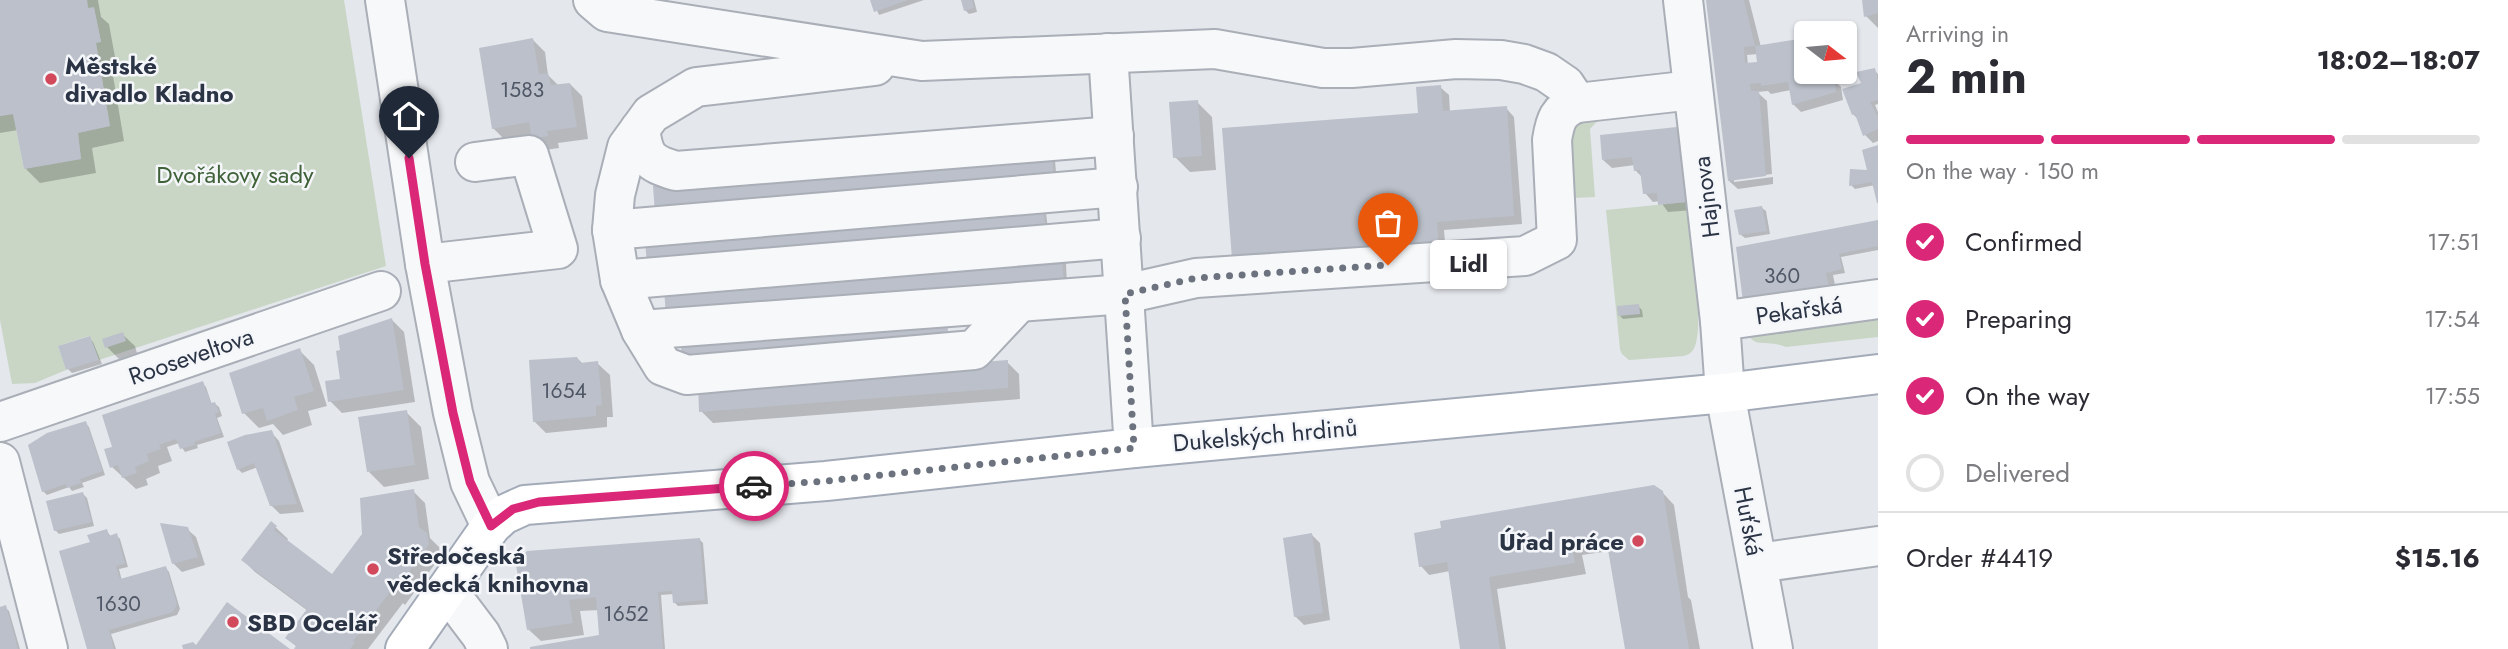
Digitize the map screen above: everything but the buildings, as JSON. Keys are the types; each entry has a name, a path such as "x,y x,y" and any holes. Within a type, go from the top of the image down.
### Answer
{"main road":[{"name":"Dukelských hrdinů","path":"491,526 513,509 539,502 826,481 1134,448 1726,393 1878,374"},
{"path":"405,649 491,526"}],"street":[{"path":"385,0 425,264 464,462 477,499 491,526"},
{"path":"593,0 607,12 922,61"},
{"name":"Hajnova","path":"1684,0 1726,393"},
{"path":"1577,103 1565,85 1546,72 1501,60 1456,59 1342,68 1293,63 1214,49 922,61 696,88 651,114 627,147 615,195 612,230 620,280 641,330 663,366 687,375 974,350 1019,302 1125,294 1196,278 1525,256 1557,240 1552,140 1558,116 1566,107 1577,103 1693,90"},
{"path":"1108,53 1134,448"},
{"path":"640,129 643,152 658,166 676,171 1114,136"},
{"path":"425,264 558,248 529,155 475,162"},
{"path":"612,230 1118,187"},
{"path":"620,280 1121,238"},
{"name":"Rooseveltova","path":"0,422 381,290"},
{"name":"Pekařská","path":"1720,321 1878,299"},
{"name":"Huťská","path":"1726,393 1773,649"},
{"path":"0,463 48,649"},
{"path":"1758,563 1878,546"},
{"path":"447,590 481,635 488,649"}],"green space":[{"name":"Dvořákovy sady","path":"87,0 344,0 386,266 99,360 89,336 58,346 66,370 35,383 12,384 0,320 0,116 13,114 24,169 81,159 78,133 110,126 96,43 101,41 94,8 88,8"},
{"path":"1602,116 1590,129 1595,197 1572,198 1568,134 1573,121"},
{"path":"1686,202 1698,302 1697,339 1693,350 1684,356 1629,360 1620,349 1606,210"},
{"path":"1878,308 1878,337 1786,347 1759,343 1751,339 1745,325"}],"way so far":[{"path":"754,486 826,481 1134,448 1125,294 1196,278 1388,265"}],"place":[{"name":"Městské divadlo Kladno","path":"51,79"},
{"name":"Lidl","path":"1388,265"},
{"name":"Úřad práce","path":"1638,541"},
{"name":"Středočeská vědecká knihovna","path":"373,569"},
{"name":"SBD Ocelář","path":"233,622"}],"route":[{"path":"409,158 425,264 453,413 470,482 491,526 513,509 539,502 754,486"}]}
